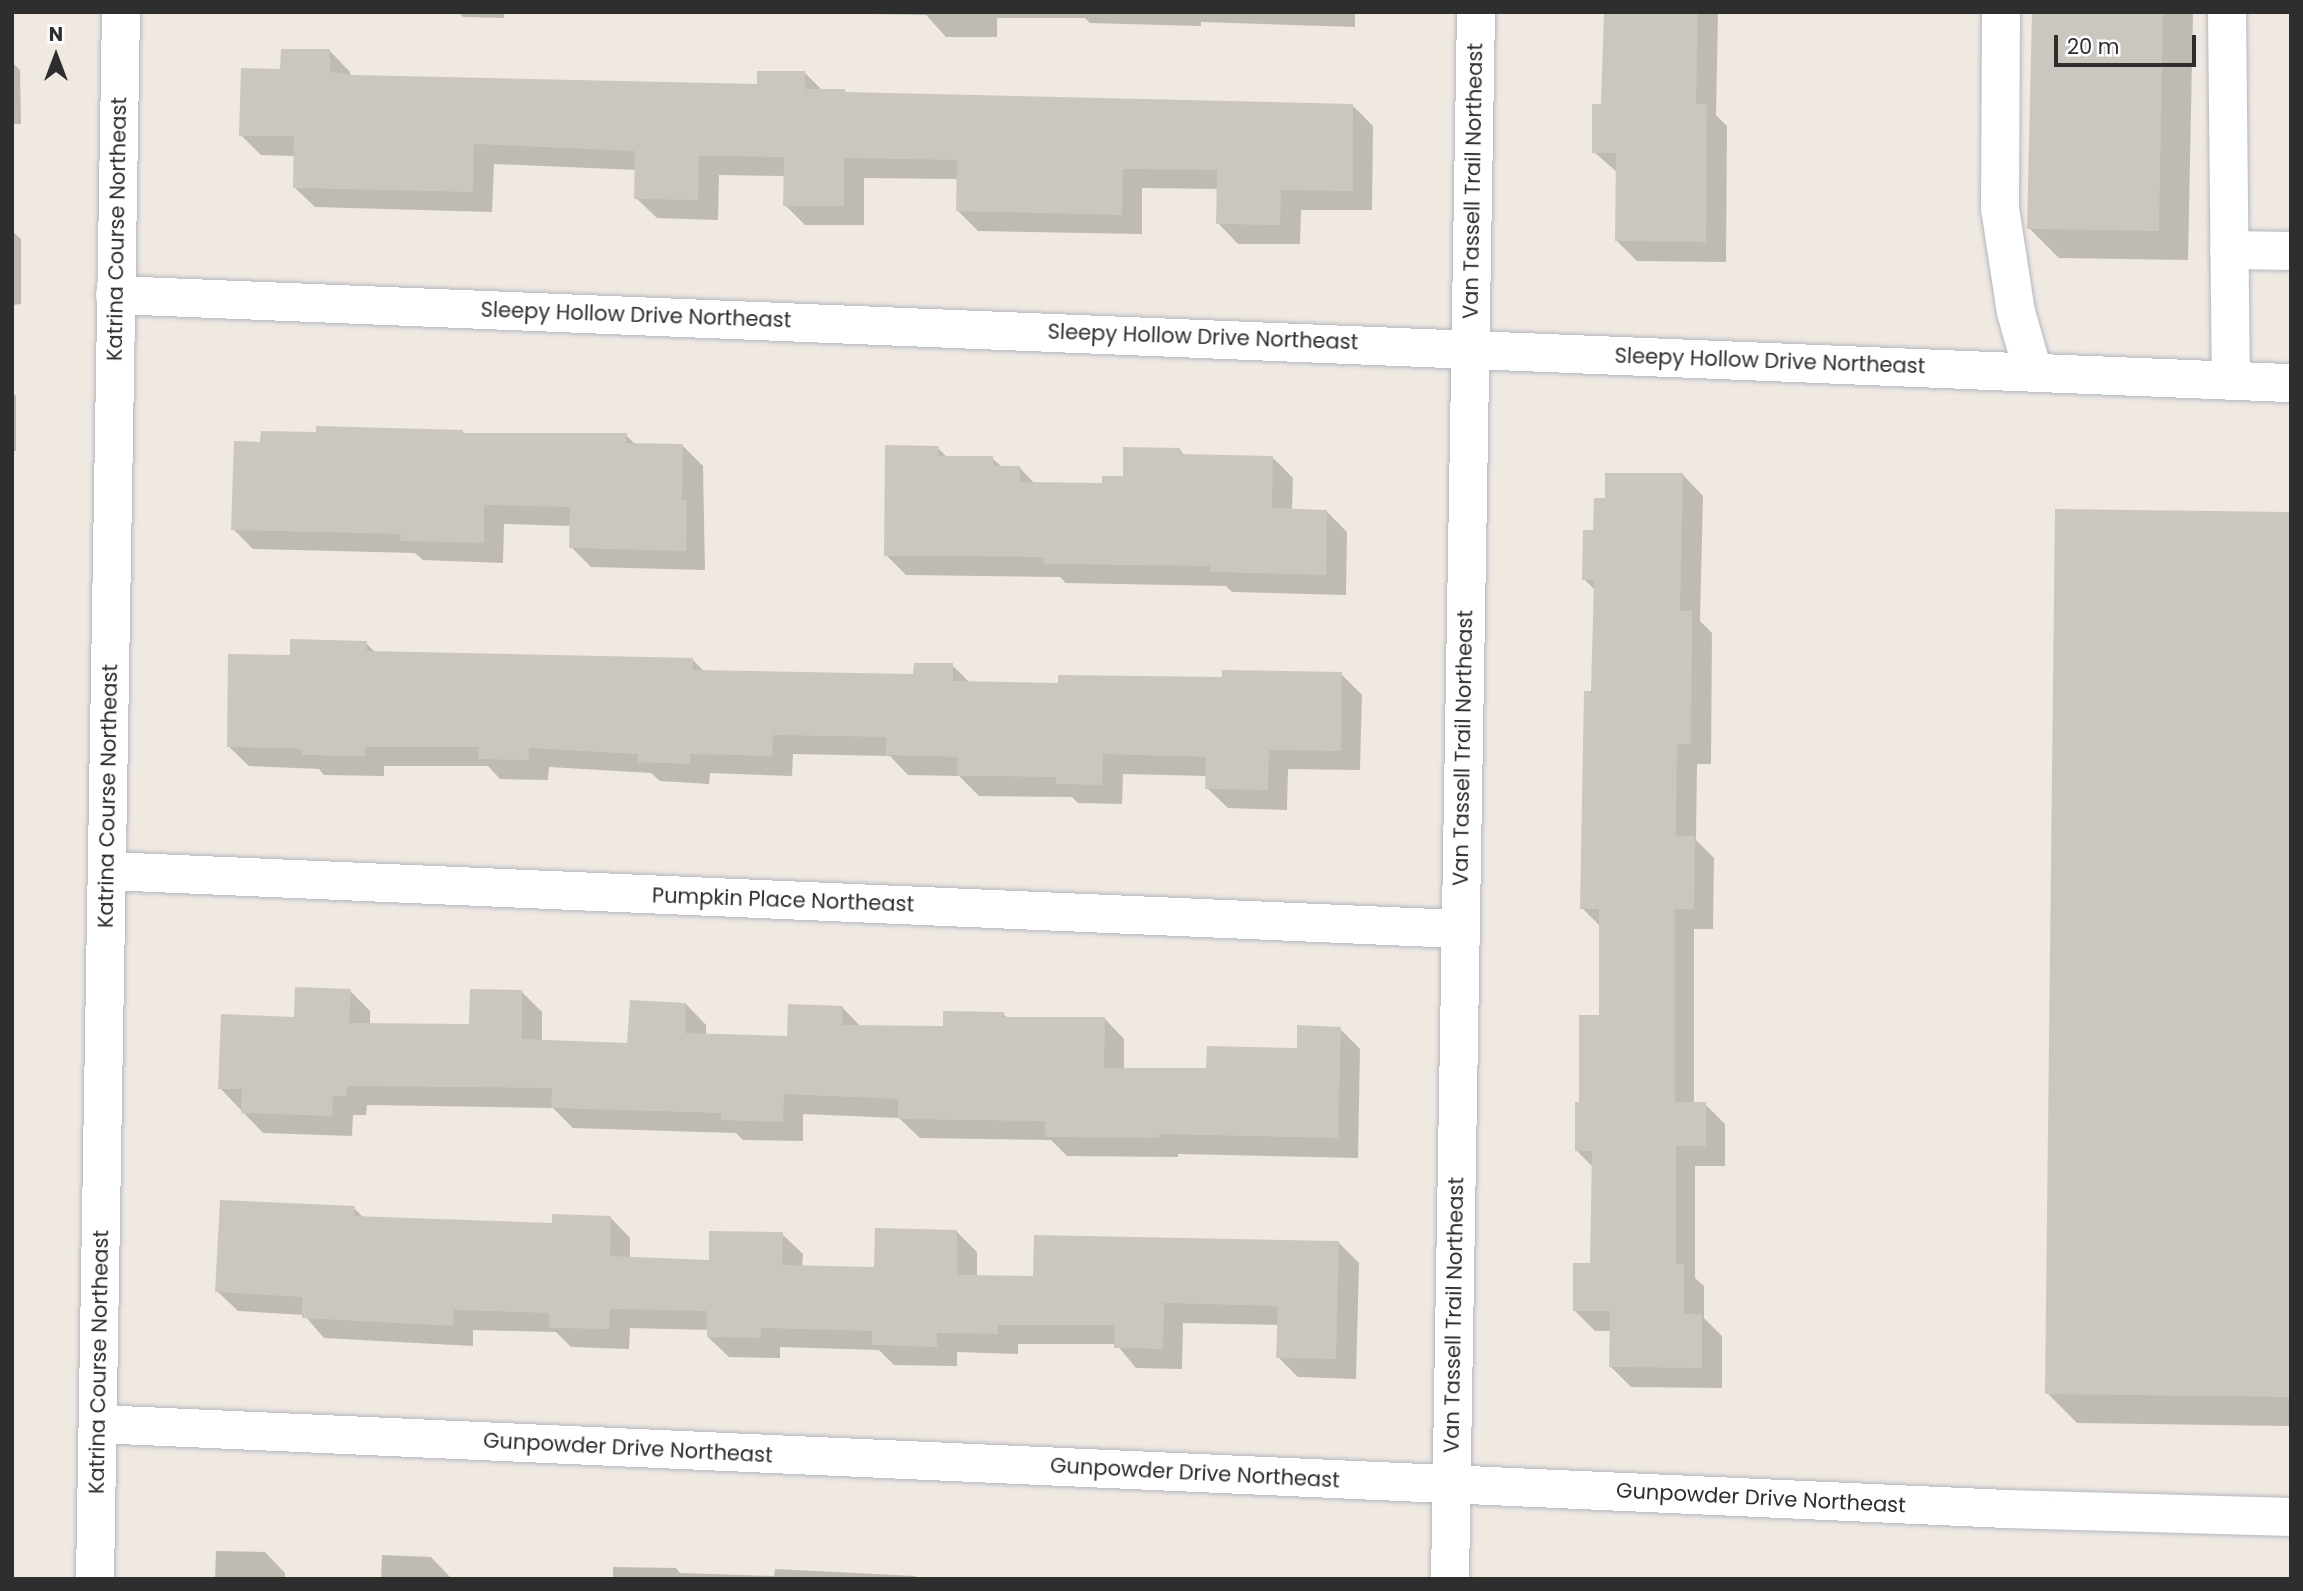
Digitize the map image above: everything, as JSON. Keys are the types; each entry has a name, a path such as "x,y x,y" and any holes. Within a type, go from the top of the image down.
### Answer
{"street":[{"name":"Katrina Course Northeast","path":"95,1579 121,12"},
{"name":"Van Tassell Trail Northeast","path":"1450,1579 1476,12"},
{"path":"2001,12 2000,208 2016,312 2033,372"},
{"path":"2227,12 2231,380"},
{"path":"2229,250 2291,251"},
{"name":"Sleepy Hollow Drive Northeast","path":"115,295 2291,383"},
{"name":"Pumpkin Place Northeast","path":"108,872 1459,929"},
{"name":"Gunpowder Drive Northeast","path":"99,1424 2007,1509 2291,1517"}],"building":[{"path":"1604,12 1698,12 1696,104 1707,104 1706,242 1615,241 1616,153 1592,153 1592,104 1601,104"},
{"path":"2032,12 2163,12 2159,231 2027,229"},
{"path":"281,49 330,49 330,72 354,75 757,84 757,71 805,71 805,89 845,89 845,92 1353,104 1353,191 1281,190 1280,225 1216,224 1217,170 1123,169 1122,215 956,211 957,160 844,158 844,206 783,206 784,157 699,156 698,200 634,199 635,151 474,144 473,192 293,188 294,136 239,136 241,68 280,69"},
{"path":"316,426 463,430 463,433 627,433 626,443 683,444 682,500 687,500 686,551 569,548 570,507 484,505 484,543 400,541 401,534 231,530 234,441 260,442 261,431 316,432"},
{"path":"885,445 939,446 938,456 993,456 993,466 1020,466 1020,482 1102,483 1102,476 1123,476 1123,447 1180,448 1180,454 1273,456 1272,508 1327,510 1326,575 1210,572 1210,566 1044,564 1044,557 884,556"},
{"path":"1605,473 1683,473 1680,611 1692,611 1691,744 1677,744 1676,836 1695,836 1694,909 1675,909 1675,1102 1706,1102 1706,1146 1676,1146 1676,1264 1684,1264 1684,1314 1702,1314 1702,1368 1609,1367 1610,1311 1573,1311 1573,1263 1590,1263 1592,1151 1575,1151 1575,1102 1579,1102 1579,1015 1599,1015 1599,909 1580,909 1584,691 1591,691 1594,580 1582,580 1583,530 1593,530 1594,498 1605,498"},
{"path":"2055,509 2291,512 2291,1397 2045,1394"},
{"path":"290,639 367,641 367,651 693,658 693,670 913,674 914,663 953,663 953,681 1058,683 1058,675 1222,677 1222,670 1342,672 1341,751 1269,750 1268,790 1205,789 1206,757 1103,754 1102,785 1056,784 1056,777 957,776 957,757 886,755 886,737 773,735 772,756 690,754 690,764 638,762 638,754 529,748 529,760 478,759 479,747 365,747 365,756 302,755 302,750 291,748 227,747 228,654 290,655"},
{"path":"295,987 351,989 349,1023 469,1024 470,989 522,990 522,1039 627,1043 630,1000 686,1003 685,1033 787,1036 788,1004 843,1006 842,1025 943,1026 943,1011 1004,1012 1004,1017 1105,1017 1104,1068 1206,1068 1207,1046 1297,1048 1297,1025 1341,1027 1338,1138 1159,1134 1159,1138 1045,1137 1045,1121 898,1119 898,1099 784,1094 783,1122 721,1120 721,1113 551,1108 552,1088 347,1086 346,1096 333,1096 332,1116 241,1113 242,1089 218,1089 221,1014 294,1017"},
{"path":"220,1200 355,1206 354,1216 552,1223 552,1214 611,1216 610,1256 709,1260 709,1231 783,1232 782,1265 874,1267 875,1228 957,1230 957,1275 1033,1276 1034,1235 1339,1241 1336,1359 1276,1358 1278,1306 1164,1303 1163,1349 1114,1348 1115,1325 998,1325 998,1334 937,1333 937,1347 872,1345 872,1331 761,1328 761,1338 707,1337 707,1311 610,1309 609,1329 549,1328 549,1313 454,1310 453,1326 302,1318 302,1297 215,1292"}]}
